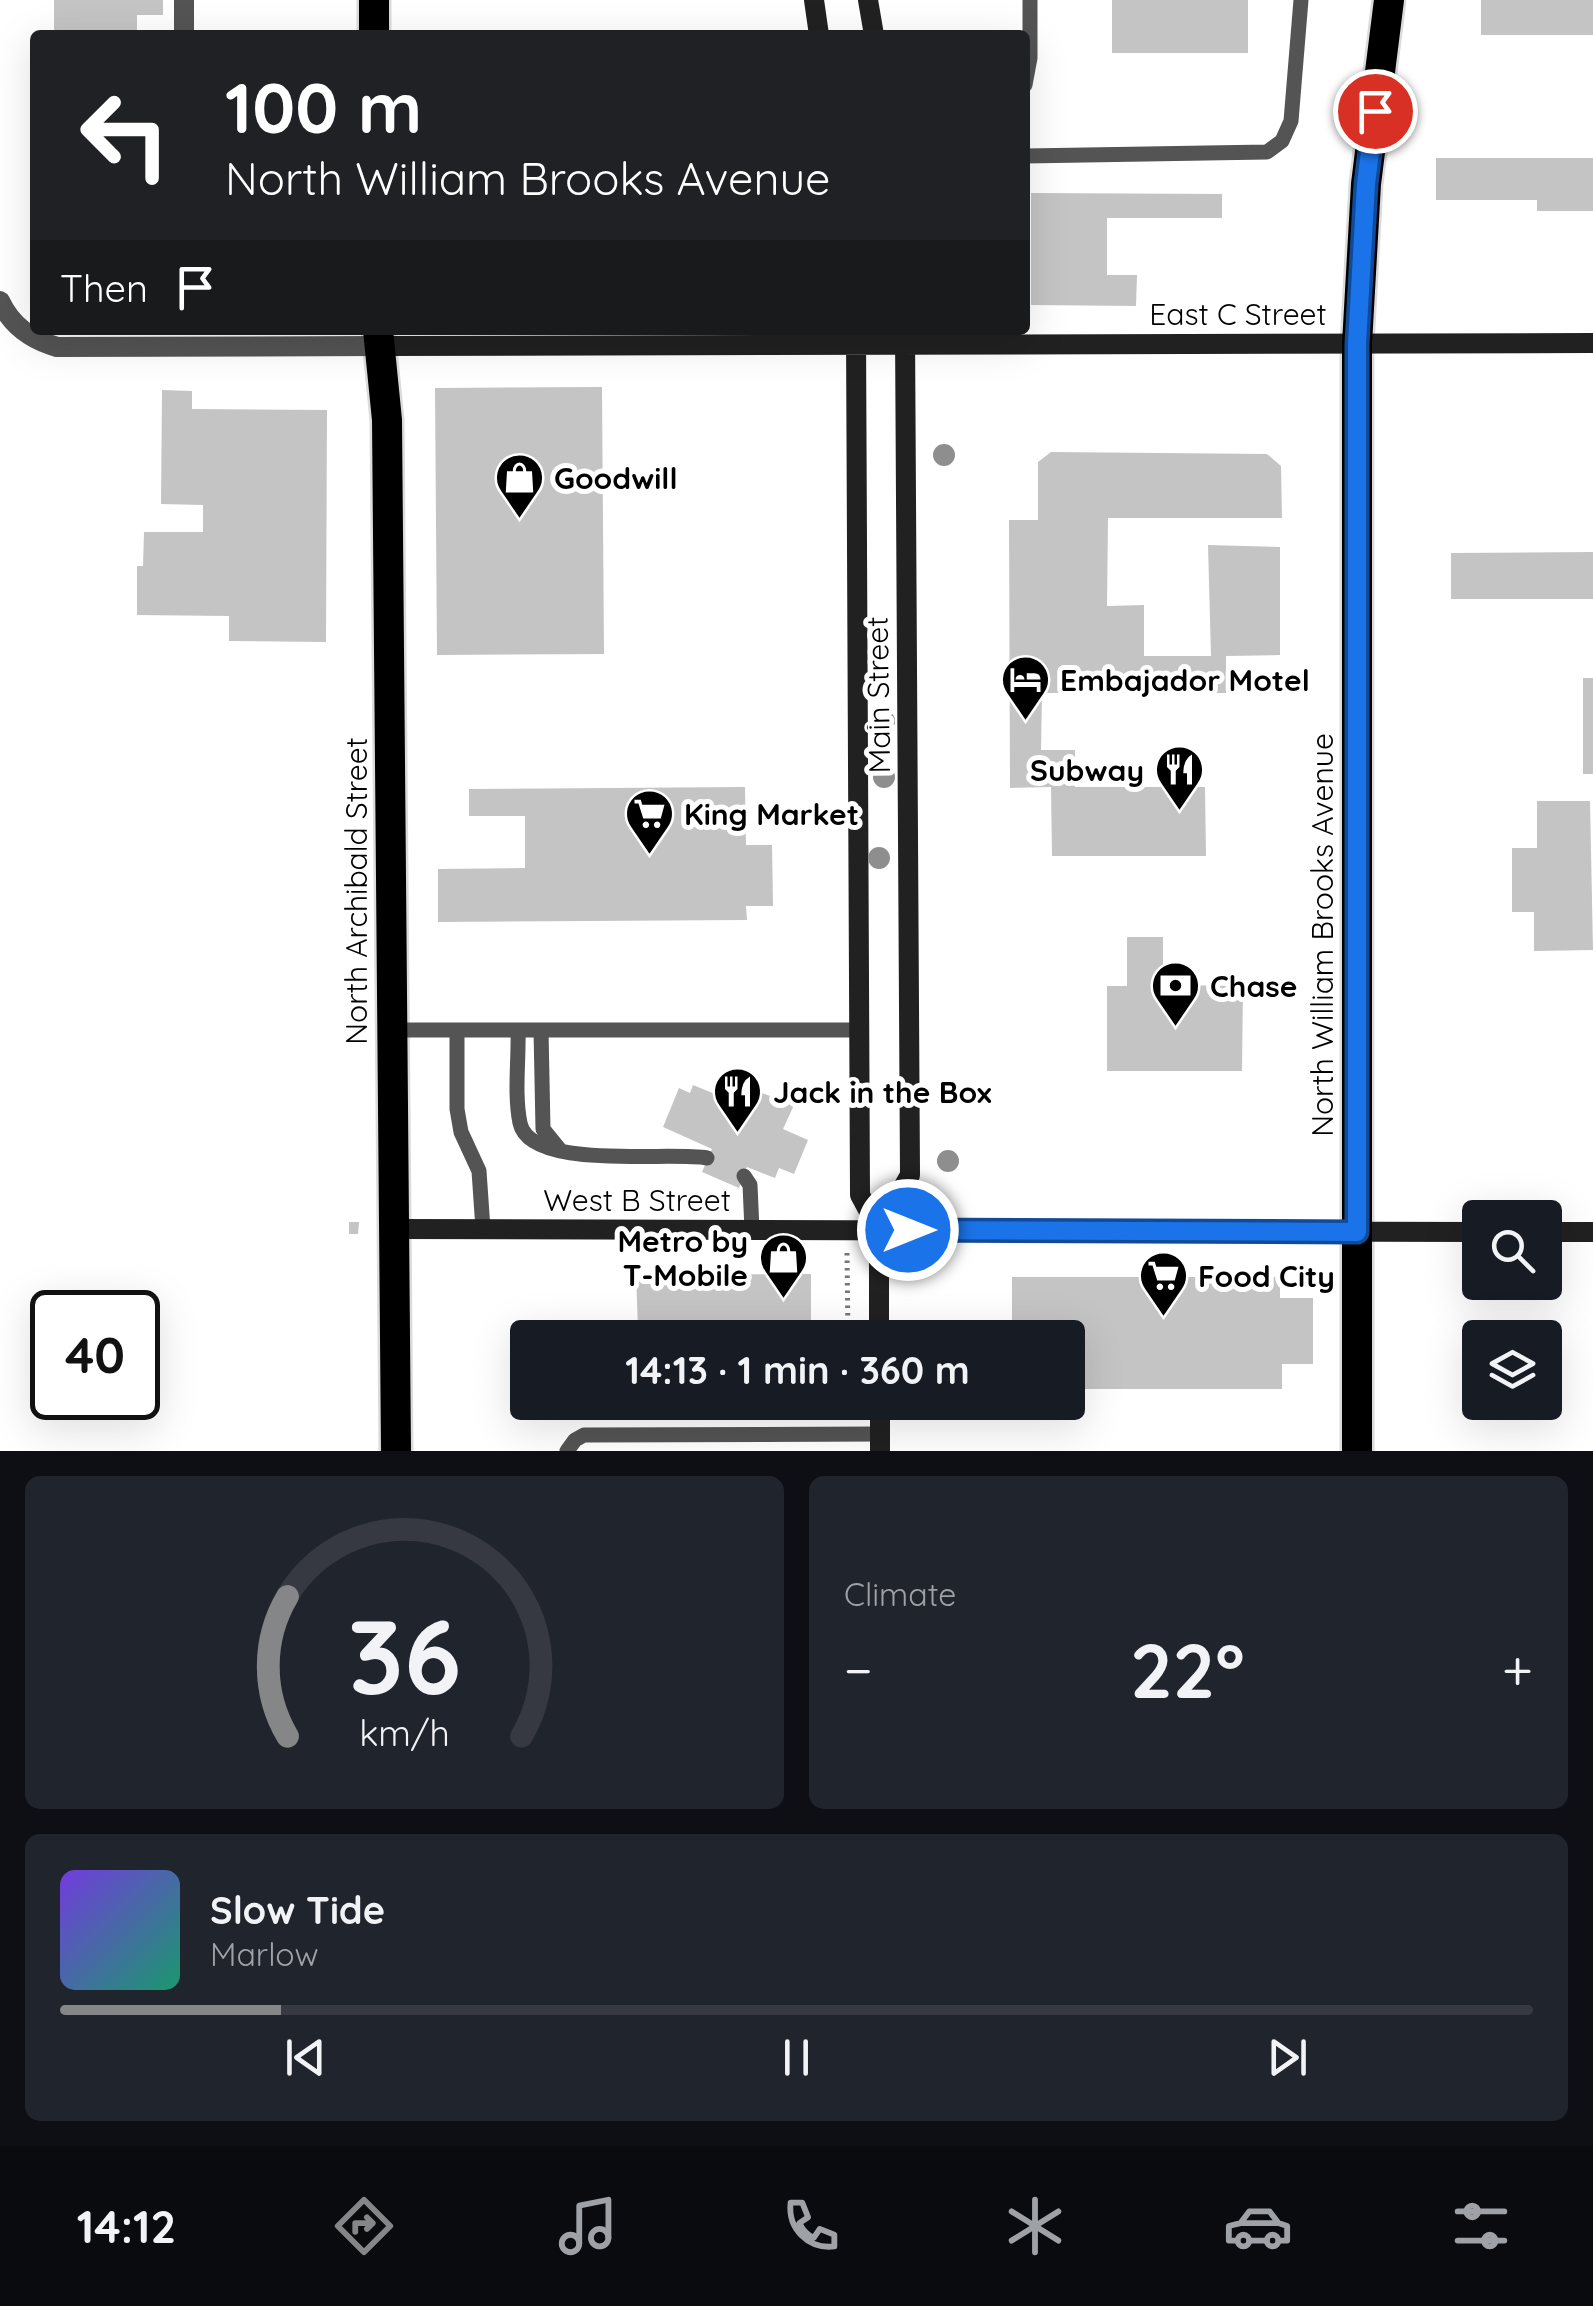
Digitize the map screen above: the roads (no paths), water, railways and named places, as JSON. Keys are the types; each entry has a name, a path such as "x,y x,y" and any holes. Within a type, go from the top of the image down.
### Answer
{"highway":[{"path":"374,0 374,30"},
{"name":"North William Brooks Avenue","path":"1357,1451 1357,344 1366,184 1389,0"},
{"name":"North Archibald Street","path":"379,338 387,420 396,1451"}],"street":[{"path":"184,0 184,30"},
{"path":"814,0 818,30"},
{"path":"868,0 873,30"},
{"path":"0,301 32,338 57,347 185,339 379,338"},
{"name":"East C Street","path":"379,338 857,337 882,345 905,337 1357,344 1593,343"},
{"name":"Main Street","path":"857,337 860,1195 879,1230 879,1320"},
{"name":"Main Street","path":"879,1230 910,1175 905,337"},
{"name":"West B Street","path":"394,1230 1462,1232"},
{"path":"1562,1232 1593,1232"}],"lane":[{"path":"1030,0 1030,58"},
{"path":"1030,156 1266,152 1282,140 1292,121 1301,0"},
{"path":"392,1030 858,1030"},
{"path":"456,1030 457,1110 461,1132 479,1171 484,1230"},
{"path":"518,1030 520,1123 532,1142 563,1152 708,1158"},
{"path":"541,1030 543,1129 563,1152"},
{"path":"744,1176 750,1185 752,1230"},
{"path":"567,1451 584,1435 605,1440 767,1435 880,1443"},
{"path":"767,1435 782,1451"},
{"path":"583,1451 605,1440"}],"place":[{"name":"Goodwill","path":"519,520"},
{"name":"Embajador Motel","path":"1025,722"},
{"name":"Subway","path":"1179,812"},
{"name":"King Market","path":"649,856"},
{"name":"Chase","path":"1175,1028"},
{"name":"Jack in the Box","path":"738,1134"},
{"name":"Metro by T-Mobile","path":"783,1300"},
{"name":"Food City","path":"1163,1318"}]}
